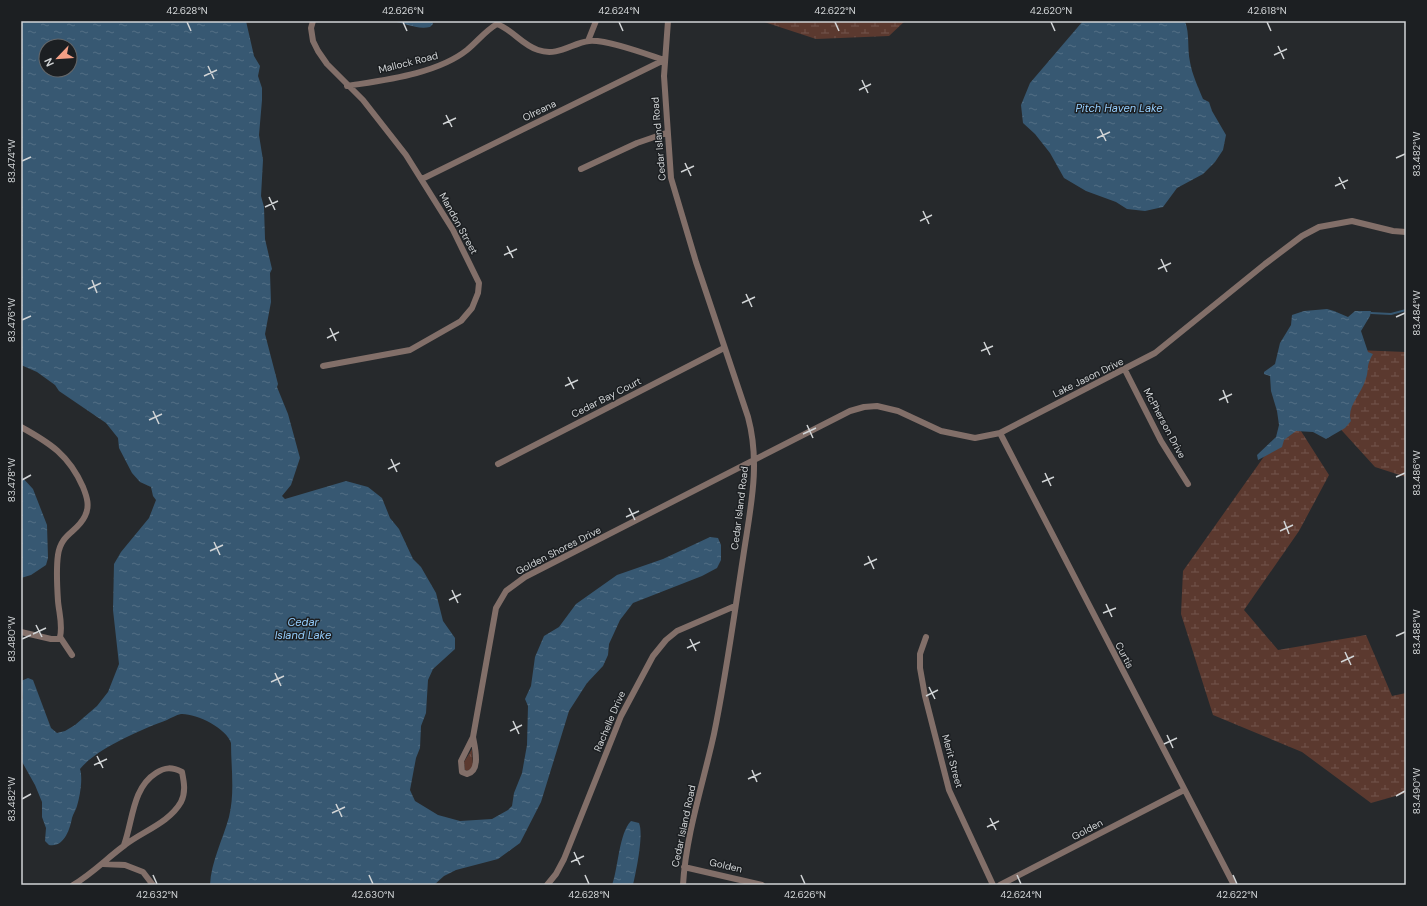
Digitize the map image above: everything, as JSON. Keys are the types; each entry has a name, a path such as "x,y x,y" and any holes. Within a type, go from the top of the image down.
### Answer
{"street":[{"name":"Mandon Street","path":"313,21 311,28 313,41 327,64 347,86 363,100 406,155 453,230 480,283 472,308 461,321 410,350 323,366"},
{"path":"588,41 596,21"},
{"name":"Cedar Island Road","path":"668,21 664,60 666,133 670,171 675,193 751,430 755,460 754,488 718,712 684,867 683,885"},
{"name":"Mallock Road","path":"347,86 422,71 443,64 467,50 482,35 497,24 505,27 526,44 539,51 552,52 568,49 588,41 604,42 664,60"},
{"name":"Olreana","path":"422,179 664,60"},
{"path":"581,169 637,143 666,133"},
{"name":"Lake Jason Drive","path":"755,460 837,417 864,407 878,406 898,411 941,431 974,438 1000,433 1125,370 1155,353 1259,268 1302,236 1319,227 1352,221 1392,231 1406,232"},
{"name":"Cedar Bay Court","path":"498,464 724,348"},
{"name":"McPherson Drive","path":"1125,370 1161,441 1188,484"},
{"path":"21,426 47,442 69,461 78,475 88,504 86,515 79,526 66,535 61,542 58,555 57,592 61,620 60,637 72,655"},
{"name":"Curtis","path":"1000,433 1234,885"},
{"name":"Golden Shores Drive","path":"474,737 460,763 461,770 467,774 473,771 476,765 474,737 494,617 500,600 509,588 525,577 755,460"},
{"name":"Rachelle Drive","path":"547,885 556,874 564,859 624,711 653,656 666,640 677,631 735,606"},
{"path":"21,632 51,639 59,639 60,637"},
{"name":"Merit Street","path":"926,637 920,654 920,668 925,696 949,790 993,885"},
{"path":"73,885 103,864 124,845 168,818 181,802 185,785 182,772 174,767 162,769 150,776 141,787 124,845"},
{"name":"Golden","path":"1000,885 1184,790"},
{"path":"103,864 125,865 143,872 153,885"},
{"name":"Golden","path":"684,867 762,885"}],"green space":[{"path":"761,21 905,21 889,36 816,39"},
{"path":"1356,350 1406,352 1406,477 1375,467 1335,423"},
{"path":"1292,417 1329,475 1299,531 1244,610 1278,650 1366,635 1392,696 1406,693 1406,793 1371,803 1302,752 1213,715 1181,614 1183,571"},
{"path":"472,749 473,766 468,771 465,770 464,762"}],"water":[{"name":"Cedar Island Lake","path":"21,21 246,21 254,56 260,66 258,76 262,88 259,135 263,160 261,196 264,207 265,239 272,269 270,273 271,302 265,334 278,384 277,387 288,414 300,458 291,485 282,496 285,499 346,481 368,487 382,498 390,518 399,529 413,559 421,567 436,593 443,621 455,638 455,649 433,669 428,680 426,713 421,726 420,748 416,758 410,790 415,801 438,815 460,821 492,819 508,810 512,806 514,793 522,773 527,745 528,706 525,699 531,686 535,657 544,636 559,627 576,604 617,575 663,559 710,537 718,538 721,545 721,560 717,568 702,576 633,603 620,620 609,644 608,655 603,666 587,683 569,711 541,802 520,843 498,859 456,870 444,876 434,885 210,885 213,868 231,808 231,743 223,732 210,722 187,714 175,716 120,740 87,762 80,769 81,782 77,808 72,816 68,832 59,844 49,845 45,841 46,828 42,817 42,802 35,785 21,760 21,703 23,698 21,681 28,678 33,680 51,728 57,733 65,731 75,725 97,706 108,692 119,664 113,610 114,564 121,552 149,518 156,500 153,496 151,487 140,482 132,473 119,448 118,438 106,423 59,391 55,385 37,372 21,365"},
{"path":"390,21 432,21 433,24 430,27 425,28"},
{"name":"Pitch Haven Lake","path":"1083,21 1185,21 1189,57 1194,76 1203,99 1209,102 1212,111 1226,135 1223,150 1215,162 1203,174 1177,188 1163,207 1145,211 1127,209 1116,202 1086,191 1064,178 1050,153 1035,134 1023,123 1021,105 1030,83"},
{"path":"1327,309 1348,317 1355,311 1371,311 1370,316 1361,331 1368,352 1373,354 1368,365 1363,386 1352,406 1350,416 1351,421 1345,428 1326,439 1313,432 1296,431 1284,440 1282,447 1258,460 1257,455 1276,437 1279,425 1277,411 1271,391 1270,376 1264,374 1264,372 1275,364 1280,343 1291,325 1292,315 1304,311"},
{"path":"21,476 33,489 47,525 48,558 46,565 31,575 21,578"},
{"path":"631,821 639,823 641,836 633,885 612,885 621,842"}],"waterway":[{"path":"1371,313 1391,314 1406,310"}]}
